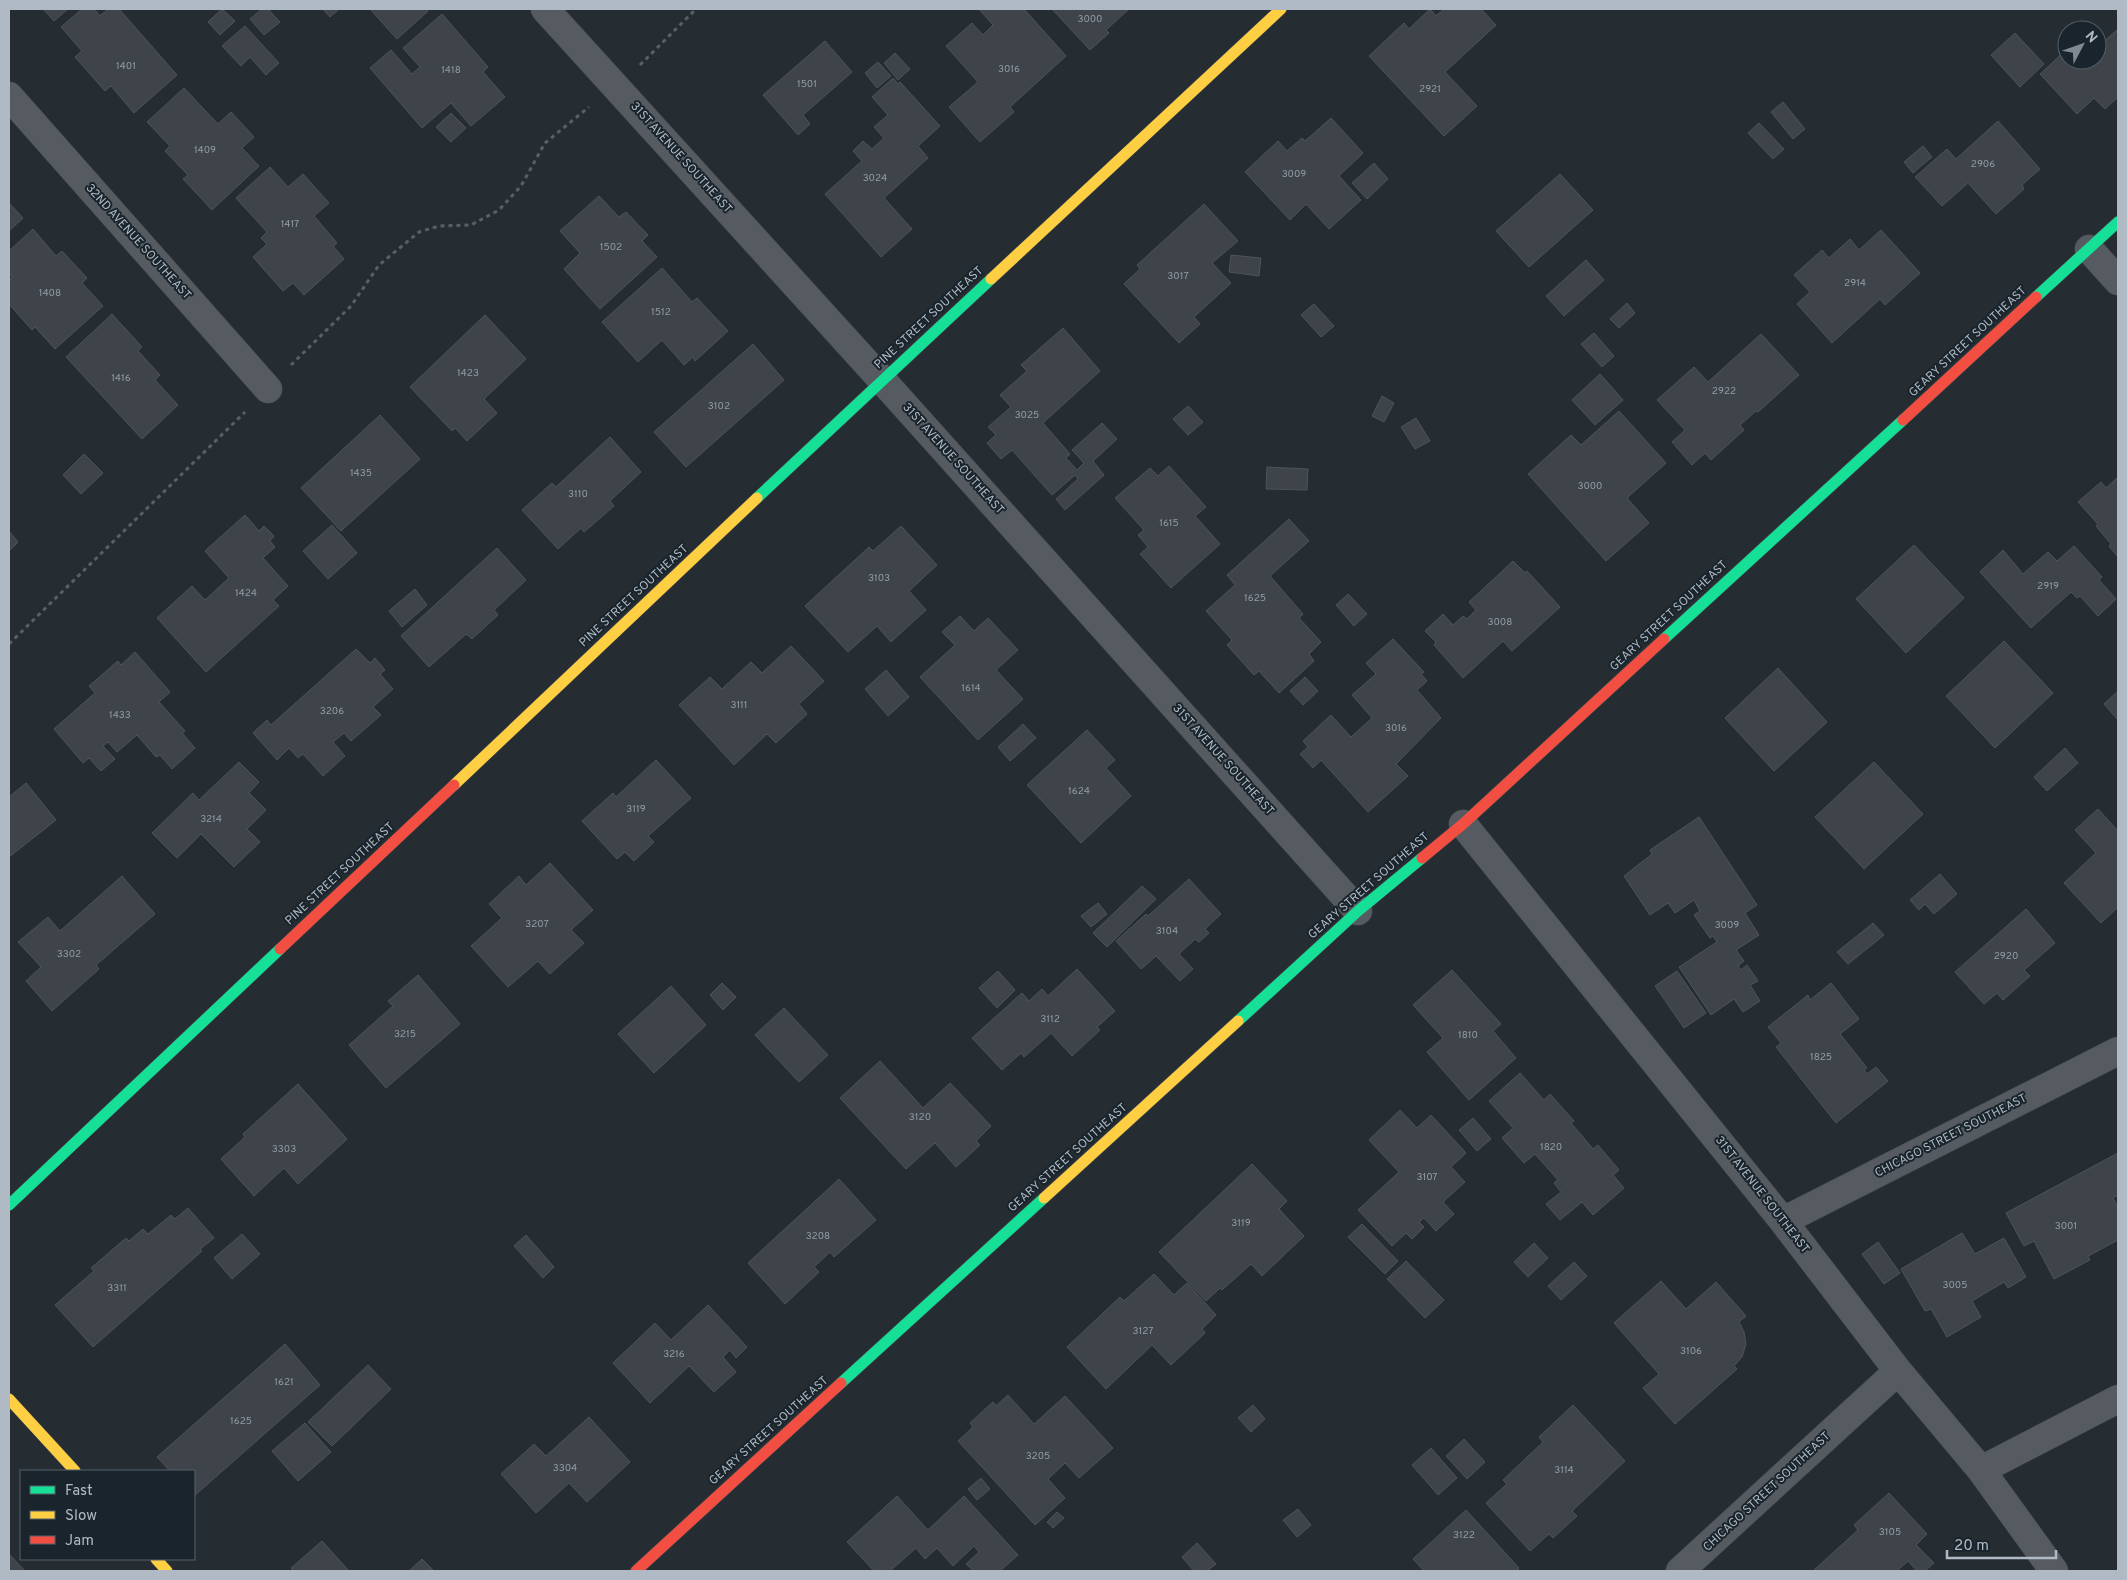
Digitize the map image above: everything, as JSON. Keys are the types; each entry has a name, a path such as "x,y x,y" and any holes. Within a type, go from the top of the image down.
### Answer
{"main road":[{"name":"PINE STREET SOUTHEAST","path":"9,1205 882,380 1281,9"},
{"name":"GEARY STREET SOUTHEAST","path":"636,1571 1358,911 1463,824 2118,222"},
{"path":"9,1399 74,1470"},
{"path":"157,1560 167,1571"}],"street":[{"name":"31ST AVENUE SOUTHEAST","path":"544,9 882,380 1358,911"},
{"name":"32ND AVENUE SOUTHEAST","path":"9,96 268,389"},
{"path":"2089,249 2118,281"},
{"name":"31ST AVENUE SOUTHEAST","path":"1463,824 1783,1221 1898,1371 1981,1470 2054,1571"},
{"name":"CHICAGO STREET SOUTHEAST","path":"1783,1221 2118,1051"},
{"name":"CHICAGO STREET SOUTHEAST","path":"1680,1571 1898,1371"},
{"path":"1981,1470 2118,1399"}],"path":[{"path":"9,644 351,306 379,265 419,232 439,226 471,225 499,210 520,186 545,143 616,87 663,44 696,9"}],"building":[{"path":"43,9 68,9 54,21"},
{"path":"82,9 94,9 100,16 108,9 119,9 177,75 134,113 111,86 105,91 75,57 82,51 61,27"},
{"path":"222,9 235,21 220,35 208,22"},
{"path":"262,9 268,9 280,22 264,35 250,19"},
{"path":"323,9 339,9 330,17"},
{"path":"370,9 426,9 428,11 397,39"},
{"path":"979,9 1024,9 1066,56 1010,107 1014,112 980,142 949,107 978,82 946,46 972,23 983,35 993,25"},
{"path":"1052,9 1129,9 1106,30 1109,33 1090,50"},
{"path":"1430,9 1436,16 1444,9 1481,9 1496,25 1445,72 1477,106 1444,136 1369,56 1404,23 1409,29"},
{"path":"442,14 488,67 483,72 505,97 471,126 451,103 422,128 370,68 391,50 412,74 420,67 403,48"},
{"path":"245,26 279,63 266,75 250,57 241,66 222,46"},
{"path":"2118,29 2118,97 2105,109 2094,98 2077,114 2040,74 2057,58 2057,70 2107,70 2107,39"},
{"path":"2015,33 2044,64 2020,87 1991,55"},
{"path":"825,41 852,72 803,115 810,124 798,135 763,95"},
{"path":"895,53 910,69 898,80 884,63"},
{"path":"878,62 891,76 877,88 865,73"},
{"path":"893,78 898,84 900,82 940,126 918,146 928,158 884,198 912,229 881,257 825,194 862,161 853,151 863,141 872,149 884,138 874,127 888,115 872,97"},
{"path":"184,88 218,124 231,112 254,137 242,148 259,166 212,210 183,179 188,175 165,151 170,146 147,122"},
{"path":"1783,102 1805,129 1793,139 1771,112"},
{"path":"451,113 466,128 451,142 436,127"},
{"path":"1331,118 1363,153 1339,176 1361,200 1329,229 1306,204 1290,220 1245,172 1278,141 1287,151 1302,138 1305,141"},
{"path":"1998,121 2040,169 2022,185 2024,189 1996,214 1968,183 1942,206 1915,177 1947,149 1956,159"},
{"path":"1759,123 1784,149 1773,159 1748,133"},
{"path":"1923,146 1932,157 1913,173 1904,162"},
{"path":"1374,163 1388,179 1367,199 1352,183"},
{"path":"270,167 288,187 303,174 329,203 314,216 337,243 333,246 344,259 304,295 293,283 283,291 253,257 267,244 261,238 267,232 236,198"},
{"path":"1560,174 1593,210 1529,267 1496,231"},
{"path":"599,196 619,217 626,212 648,235 642,241 657,257 600,309 564,269 580,253 560,231"},
{"path":"9,203 23,218 9,231"},
{"path":"1204,204 1238,241 1212,263 1231,283 1194,317 1200,324 1179,343 1124,284 1140,269 1137,265"},
{"path":"33,229 56,256 62,251 87,278 82,283 103,306 55,349 35,327 32,330 9,304 9,280 12,277 9,272 9,251"},
{"path":"1881,230 1920,273 1885,305 1880,299 1832,343 1797,304 1810,292 1794,275 1822,250 1829,258 1850,239 1859,250"},
{"path":"1231,255 1261,258 1259,276 1229,272"},
{"path":"1586,260 1604,280 1564,316 1546,296"},
{"path":"662,268 692,302 697,298 728,331 695,361 693,357 684,365 662,340 638,362 602,322"},
{"path":"1627,303 1635,313 1619,328 1610,319"},
{"path":"1314,304 1334,326 1321,337 1301,315"},
{"path":"112,314 142,347 138,351 160,375 155,380 178,405 142,439 66,357"},
{"path":"485,315 526,359 484,399 497,413 467,441 455,428 452,431 410,387"},
{"path":"1063,328 1100,371 1043,423 1070,454 1066,458 1077,470 1084,463 1072,450 1102,423 1117,439 1093,461 1104,475 1065,510 1056,499 1078,479 1075,475 1052,495 1012,450 1001,459 987,443 996,435 988,427 1011,407 1000,395 1027,371 1021,365"},
{"path":"1594,333 1614,356 1602,367 1581,344"},
{"path":"1761,334 1799,375 1758,412 1756,411 1740,425 1744,430 1711,460 1705,453 1692,465 1672,442 1685,430 1657,400 1694,367 1708,382"},
{"path":"753,344 784,380 686,467 654,432"},
{"path":"1600,374 1623,400 1595,425 1572,400"},
{"path":"1382,396 1394,403 1384,422 1372,416"},
{"path":"1188,406 1203,422 1188,435 1173,419"},
{"path":"1619,411 1666,463 1627,498 1649,523 1606,561 1528,474 1571,435 1581,445"},
{"path":"380,415 420,459 341,531 301,488"},
{"path":"1416,418 1430,441 1415,449 1401,427"},
{"path":"610,437 641,472 610,501 614,506 584,532 581,528 558,549 522,510 552,483 556,487"},
{"path":"84,454 103,473 81,494 63,475"},
{"path":"1169,466 1206,507 1195,516 1220,544 1171,588 1140,554 1148,547 1138,535 1144,530 1115,498 1150,468 1158,476"},
{"path":"1267,467 1308,469 1307,490 1266,489"},
{"path":"2118,477 2118,557 2109,546 2111,544 2096,526 2098,524 2078,502 2101,482 2106,488"},
{"path":"245,515 259,531 264,526 274,536 270,541 275,547 263,558 288,586 273,600 279,606 206,672 157,618 192,586 205,600 229,578 205,551"},
{"path":"1289,519 1309,541 1270,576 1303,614 1299,618 1321,642 1309,654 1314,661 1279,693 1259,671 1254,675 1227,645 1232,640 1206,611 1235,585 1227,575"},
{"path":"332,525 357,553 328,579 303,551"},
{"path":"901,526 937,565 909,591 926,610 891,642 877,626 848,652 805,606 869,547 873,551"},
{"path":"9,531 18,542 9,551"},
{"path":"1914,545 1964,598 1906,653 1856,599"},
{"path":"2074,546 2102,577 2099,580 2116,599 2098,616 2080,596 2077,598 2071,592 2031,628 1980,572 2003,550 2023,574 2048,552 2057,561"},
{"path":"497,548 526,580 494,610 498,615 472,639 466,634 429,667 401,636"},
{"path":"1513,561 1525,573 1527,571 1560,607 1512,651 1503,641 1463,678 1434,645 1436,642 1425,631 1443,614 1453,625 1463,616 1467,619 1476,610 1469,602"},
{"path":"415,589 427,605 402,627 389,611"},
{"path":"1348,594 1367,614 1354,626 1336,605"},
{"path":"960,616 974,631 988,618 1018,650 996,670 1023,699 978,740 920,677 955,645 942,632"},
{"path":"1393,639 1424,672 1421,674 1427,681 1417,690 1441,718 1396,764 1408,776 1368,812 1321,760 1313,768 1300,754 1308,747 1303,741 1331,715 1351,737 1372,718 1352,695 1376,674 1366,663"},
{"path":"2004,641 2053,693 1995,748 1946,696"},
{"path":"791,646 824,681 799,704 807,714 776,743 767,734 734,765 679,705 710,677 722,689 751,662 762,673"},
{"path":"356,649 370,663 375,658 385,670 380,674 393,689 373,707 381,715 351,741 344,733 333,742 345,756 323,776 303,754 298,758 289,748 277,760 253,733 267,720 271,725"},
{"path":"135,652 170,692 159,702 185,731 182,733 195,748 172,769 160,755 156,757 137,735 117,752 108,742 103,746 115,759 101,771 89,758 83,763 54,729 95,693 89,686 118,661 121,665"},
{"path":"1778,668 1827,722 1774,771 1725,718"},
{"path":"886,670 909,697 888,716 865,689"},
{"path":"1305,677 1318,691 1303,705 1290,691"},
{"path":"2118,691 2118,720 2104,704"},
{"path":"1023,724 1036,738 1010,761 998,747"},
{"path":"1087,730 1115,760 1106,768 1131,796 1081,843 1027,785"},
{"path":"2065,748 2078,763 2047,791 2034,777"},
{"path":"656,760 691,798 648,836 654,842 634,861 625,852 617,859 582,821 613,793 616,797"},
{"path":"239,762 259,782 249,793 266,810 247,829 260,842 234,867 201,834 177,858 152,833 193,793 199,800"},
{"path":"1874,762 1923,814 1864,869 1815,817"},
{"path":"26,783 56,820 9,857 9,797"},
{"path":"2098,809 2118,831 2118,907 2101,923 2064,883 2096,853 2075,830"},
{"path":"1699,817 1757,905 1745,913 1759,935 1736,950 1744,961 1738,966 1741,970 1747,965 1758,981 1750,985 1760,1001 1743,1012 1734,999 1711,1015 1679,967 1717,942 1713,936 1710,938 1694,915 1700,911 1694,900 1675,913 1668,903 1650,915 1624,876 1652,854 1650,850"},
{"path":"550,863 593,910 571,930 584,943 550,974 538,961 508,987 471,946 502,918 489,904 519,876 526,885"},
{"path":"1940,874 1957,894 1934,914 1925,904 1919,910 1910,900"},
{"path":"122,876 155,914 96,965 99,969 52,1011 26,981 41,967 18,942 48,917 60,931"},
{"path":"1189,879 1221,914 1205,929 1209,933 1199,942 1195,939 1179,954 1193,969 1180,981 1156,956 1141,969 1116,941 1146,914 1148,916"},
{"path":"1142,886 1156,899 1107,947 1093,933"},
{"path":"1098,903 1107,914 1091,927 1081,916"},
{"path":"2026,909 2055,943 2024,970 2030,976 2003,1000 1997,993 1984,1004 1955,972"},
{"path":"1873,923 1884,935 1848,964 1837,952"},
{"path":"1077,969 1115,1011 1097,1027 1100,1030 1072,1056 1051,1033 1024,1057 1021,1053 1002,1070 972,1038 1022,993 1029,1001 1042,989 1048,996"},
{"path":"1452,970 1501,1024 1493,1031 1516,1058 1469,1100 1427,1052 1443,1038 1413,1005"},
{"path":"998,971 1015,990 997,1008 979,988"},
{"path":"1677,971 1706,1013 1684,1028 1655,986"},
{"path":"418,975 460,1024 386,1088 349,1045 393,1006 388,1001"},
{"path":"722,983 736,997 723,1010 710,995"},
{"path":"1831,983 1859,1019 1840,1034 1867,1068 1864,1070 1867,1074 1876,1067 1888,1081 1836,1123 1776,1047 1781,1043 1768,1027 1808,995 1810,1000"},
{"path":"671,986 706,1025 654,1073 618,1034"},
{"path":"784,1008 828,1055 799,1082 755,1035"},
{"path":"880,1061 923,1108 950,1083 991,1126 976,1141 980,1145 956,1167 935,1143 906,1169 840,1098"},
{"path":"1520,1073 1544,1100 1550,1094 1574,1121 1571,1123 1593,1149 1598,1145 1619,1170 1613,1175 1624,1188 1593,1215 1582,1202 1560,1220 1546,1204 1561,1192 1554,1183 1558,1180 1535,1154 1524,1163 1502,1138 1513,1128 1489,1101"},
{"path":"298,1084 347,1139 298,1184 284,1168 254,1196 221,1159 245,1137 243,1134"},
{"path":"1400,1110 1417,1128 1431,1115 1466,1153 1451,1167 1465,1182 1443,1202 1454,1214 1436,1231 1424,1218 1419,1222 1424,1227 1412,1239 1406,1233 1392,1246 1358,1210 1399,1172 1369,1140"},
{"path":"1473,1118 1491,1139 1477,1151 1459,1130"},
{"path":"2118,1153 2118,1195 2113,1198 2118,1207 2118,1240 2088,1256 2090,1260 2054,1279 2034,1241 2024,1246 2006,1213"},
{"path":"1252,1164 1287,1201 1279,1209 1304,1236 1262,1276 1251,1264 1222,1290 1220,1288 1206,1301 1159,1252"},
{"path":"839,1179 876,1220 834,1257 830,1252 814,1267 819,1272 785,1304 748,1263"},
{"path":"188,1208 214,1238 200,1249 202,1251 93,1347 55,1305 94,1271 91,1268 126,1238 129,1241 143,1229 148,1234 171,1215 175,1219"},
{"path":"1362,1224 1398,1261 1385,1274 1348,1237"},
{"path":"1962,1233 1975,1254 2004,1238 2026,1277 2008,1288 2004,1282 1972,1301 1981,1317 1947,1337 1931,1309 1925,1311 1901,1269"},
{"path":"242,1234 260,1254 232,1279 214,1258"},
{"path":"526,1235 554,1267 543,1278 514,1246"},
{"path":"1878,1242 1900,1273 1884,1284 1862,1254"},
{"path":"1534,1243 1548,1258 1528,1277 1514,1262"},
{"path":"1406,1261 1444,1300 1425,1318 1387,1279"},
{"path":"1574,1262 1587,1276 1561,1300 1548,1286"},
{"path":"1154,1274 1174,1295 1187,1283 1216,1315 1202,1329 1205,1333 1171,1365 1152,1345 1106,1389 1067,1347 1120,1297 1124,1301"},
{"path":"1661,1281 1686,1309 1716,1282 1746,1316 1739,1322 1744,1332 1746,1344 1742,1357 1734,1366 1737,1369 1675,1424 1643,1388 1659,1374 1614,1323"},
{"path":"708,1305 747,1347 736,1358 730,1350 723,1357 736,1372 714,1392 689,1366 650,1403 613,1363 655,1323 671,1340"},
{"path":"285,1344 320,1385 195,1495 195,1470 169,1470 157,1457"},
{"path":"368,1365 391,1389 332,1446 308,1422"},
{"path":"1008,1395 1034,1424 1065,1396 1113,1448 1079,1478 1065,1463 1048,1479 1065,1498 1035,1525 958,1441 973,1427 970,1423 993,1402 996,1406"},
{"path":"1253,1405 1265,1419 1251,1432 1238,1418"},
{"path":"1573,1405 1625,1461 1572,1511 1577,1516 1553,1538 1549,1534 1530,1551 1486,1503 1507,1484 1503,1480 1543,1442 1539,1437"},
{"path":"589,1417 630,1462 587,1502 569,1483 536,1513 501,1474 534,1444 546,1456"},
{"path":"305,1423 331,1452 298,1481 272,1451"},
{"path":"1464,1439 1485,1462 1467,1479 1446,1456"},
{"path":"1431,1448 1457,1478 1438,1495 1412,1465"},
{"path":"981,1478 990,1489 977,1500 968,1489"},
{"path":"1889,1493 1927,1534 1916,1545 1934,1563 1925,1571 1917,1571 1908,1561 1897,1571 1813,1571 1858,1530 1854,1525"},
{"path":"897,1496 928,1530 964,1496 1018,1555 1000,1571 974,1571 966,1564 979,1552 974,1546 953,1566 937,1548 925,1559 916,1548 890,1571 874,1571 847,1542"},
{"path":"1298,1509 1311,1525 1297,1537 1283,1520"},
{"path":"1466,1510 1519,1568 1516,1571 1424,1571 1413,1559"},
{"path":"1057,1512 1064,1518 1053,1528 1047,1522"},
{"path":"322,1541 349,1571 294,1571 291,1568"},
{"path":"1197,1543 1216,1564 1207,1571 1194,1571 1182,1557"},
{"path":"10,1555 25,1571 9,1571"},
{"path":"422,1559 434,1571 409,1571"}],"traffic: fast":[{"path":"2036,297 2118,222"},
{"path":"757,498 991,279"},
{"path":"1664,639 1903,420"},
{"path":"1238,1021 1358,911 1422,858"},
{"path":"9,1205 280,949"},
{"path":"841,1383 1044,1198"}],"traffic: slow":[{"path":"991,279 1281,9"},
{"path":"454,785 757,498"},
{"path":"1044,1198 1238,1021"},
{"path":"9,1399 74,1470"},
{"path":"157,1560 167,1571"}],"traffic: jam":[{"path":"1903,420 2036,297"},
{"path":"1422,858 1463,824 1664,639"},
{"path":"280,949 454,785"},
{"path":"636,1571 841,1383"}]}
